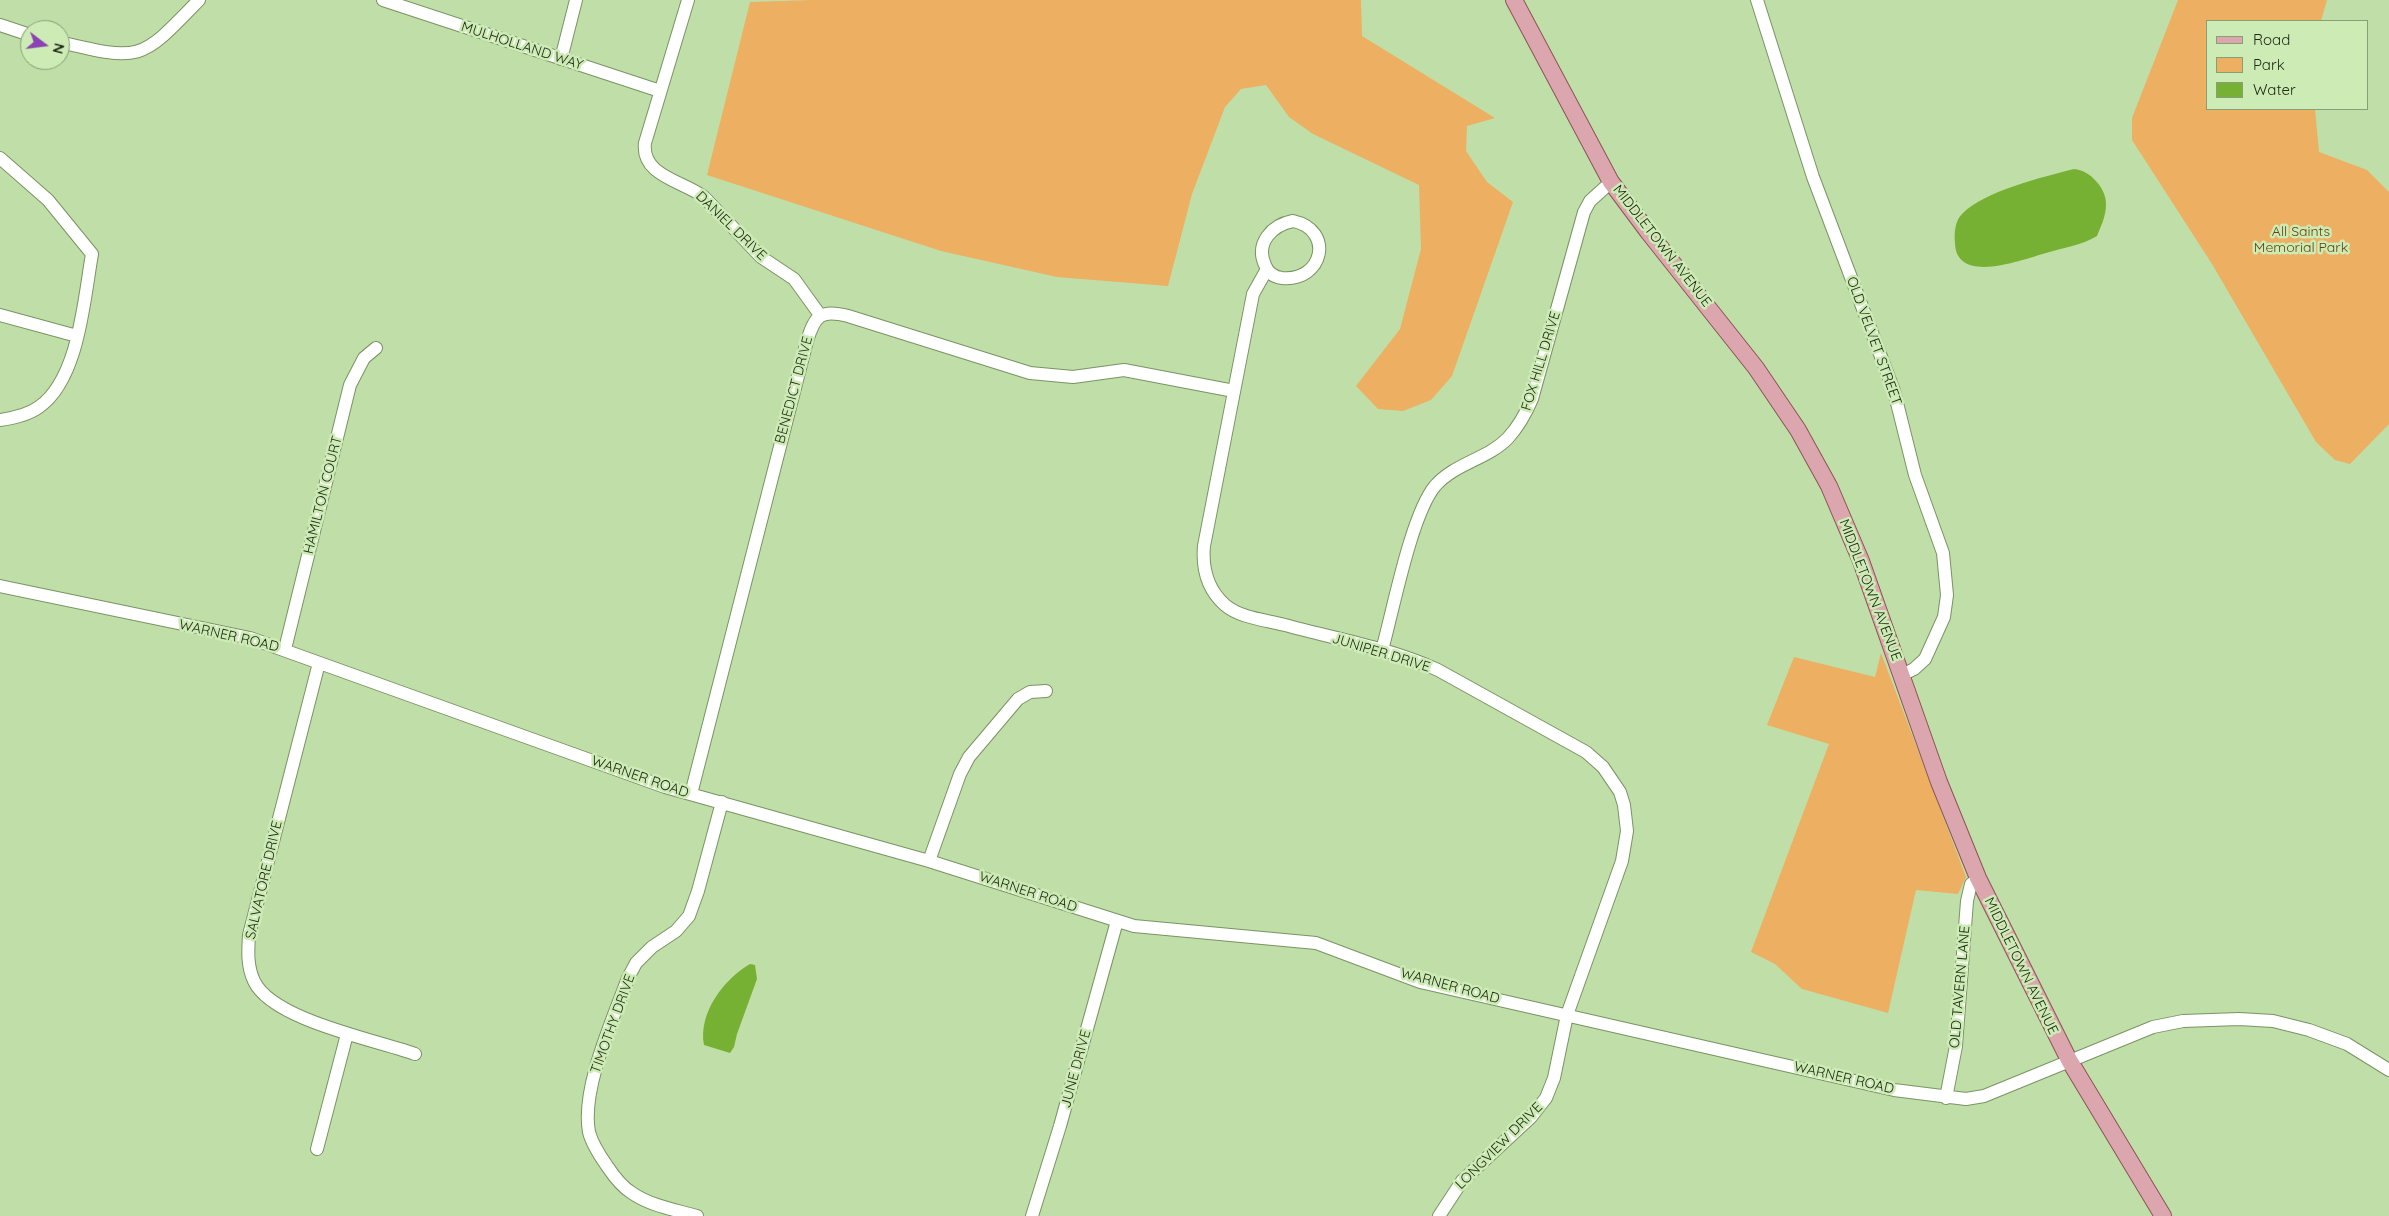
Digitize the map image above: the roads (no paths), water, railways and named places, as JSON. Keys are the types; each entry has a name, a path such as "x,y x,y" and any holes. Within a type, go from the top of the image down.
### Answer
{"main road":[{"name":"MIDDLETOWN AVENUE","path":"1514,0 1611,182 1756,368 1798,430 1829,486 1849,530 1940,782 1978,878 2069,1060 2163,1216"}],"street":[{"path":"70,44 114,54 140,52 157,42 199,0"},
{"name":"MULHOLLAND WAY","path":"383,0 660,91"},
{"path":"561,58 576,0"},
{"name":"DANIEL DRIVE","path":"688,0 644,143 645,158 655,170 693,189 704,197 761,257 794,280 820,315"},
{"name":"OLD VELVET STREET","path":"1756,0 1812,177 1894,391 1915,475 1943,554 1948,595 1944,617 1925,659 1914,669 1902,675"},
{"path":"0,25 20,32"},
{"path":"0,158 48,200 92,254 77,336 68,368 49,398 27,414 0,420"},
{"name":"FOX HILL DRIVE","path":"1382,650 1413,535 1424,506 1435,487 1450,473 1508,439 1523,418 1532,399 1584,212 1590,201 1611,182"},
{"path":"1293,221 1303,224 1316,235 1319,251 1312,268 1305,274 1296,277 1279,277 1272,275 1267,269 1262,255 1266,237 1275,227 1293,221"},
{"name":"JUNIPER DRIVE","path":"1267,269 1253,294 1204,546 1204,571 1210,586 1226,606 1234,611 1382,650 1438,670 1580,748 1603,767 1620,792 1627,819 1626,846 1567,1015"},
{"path":"820,315 834,312 1030,373 1073,377 1124,370 1234,391"},
{"path":"0,315 77,336"},
{"name":"BENEDICT DRIVE","path":"691,794 806,341 812,323 820,315"},
{"name":"HAMILTON COURT","path":"285,649 350,385 364,358 376,348"},
{"name":"WARNER ROAD","path":"0,586 250,638 665,787 929,861 1134,926 1316,943 1420,982 1894,1090 1946,1098 1966,1099 1984,1096 2152,1027 2183,1022 2239,1018 2273,1021 2309,1030 2347,1044 2389,1070"},
{"name":"SALVATORE DRIVE","path":"319,663 249,936 248,959 254,982 268,998 287,1010 347,1034 415,1054"},
{"path":"929,861 960,774 969,757 1018,699 1030,692 1046,691"},
{"name":"TIMOTHY DRIVE","path":"697,1216 655,1204 632,1193 612,1174 599,1155 589,1132 588,1111 590,1088 628,978 636,963 652,947 676,931 689,916 698,892 722,802"},
{"name":"OLD TAVERN LANE","path":"1946,1098 1956,1046 1969,891 1971,884 1978,878"},
{"name":"JUNE DRIVE","path":"1032,1216 1060,1126 1117,921"},
{"name":"LONGVIEW DRIVE","path":"1439,1216 1462,1181 1531,1117 1546,1098 1554,1078 1567,1015"},
{"path":"317,1149 347,1034"}],"water":[{"path":"2074,169 2086,173 2096,181 2104,193 2106,209 2097,236 2085,242 2008,264 1978,267 1967,264 1958,256 1955,243 1956,224 1962,214 1972,206 1984,198 2015,186"},
{"path":"750,964 755,965 757,979 734,1047 730,1053 704,1045 705,1021 715,998 731,978"}],"park label":[{"name":"All Saints Memorial Park","path":"2301,240"}]}
